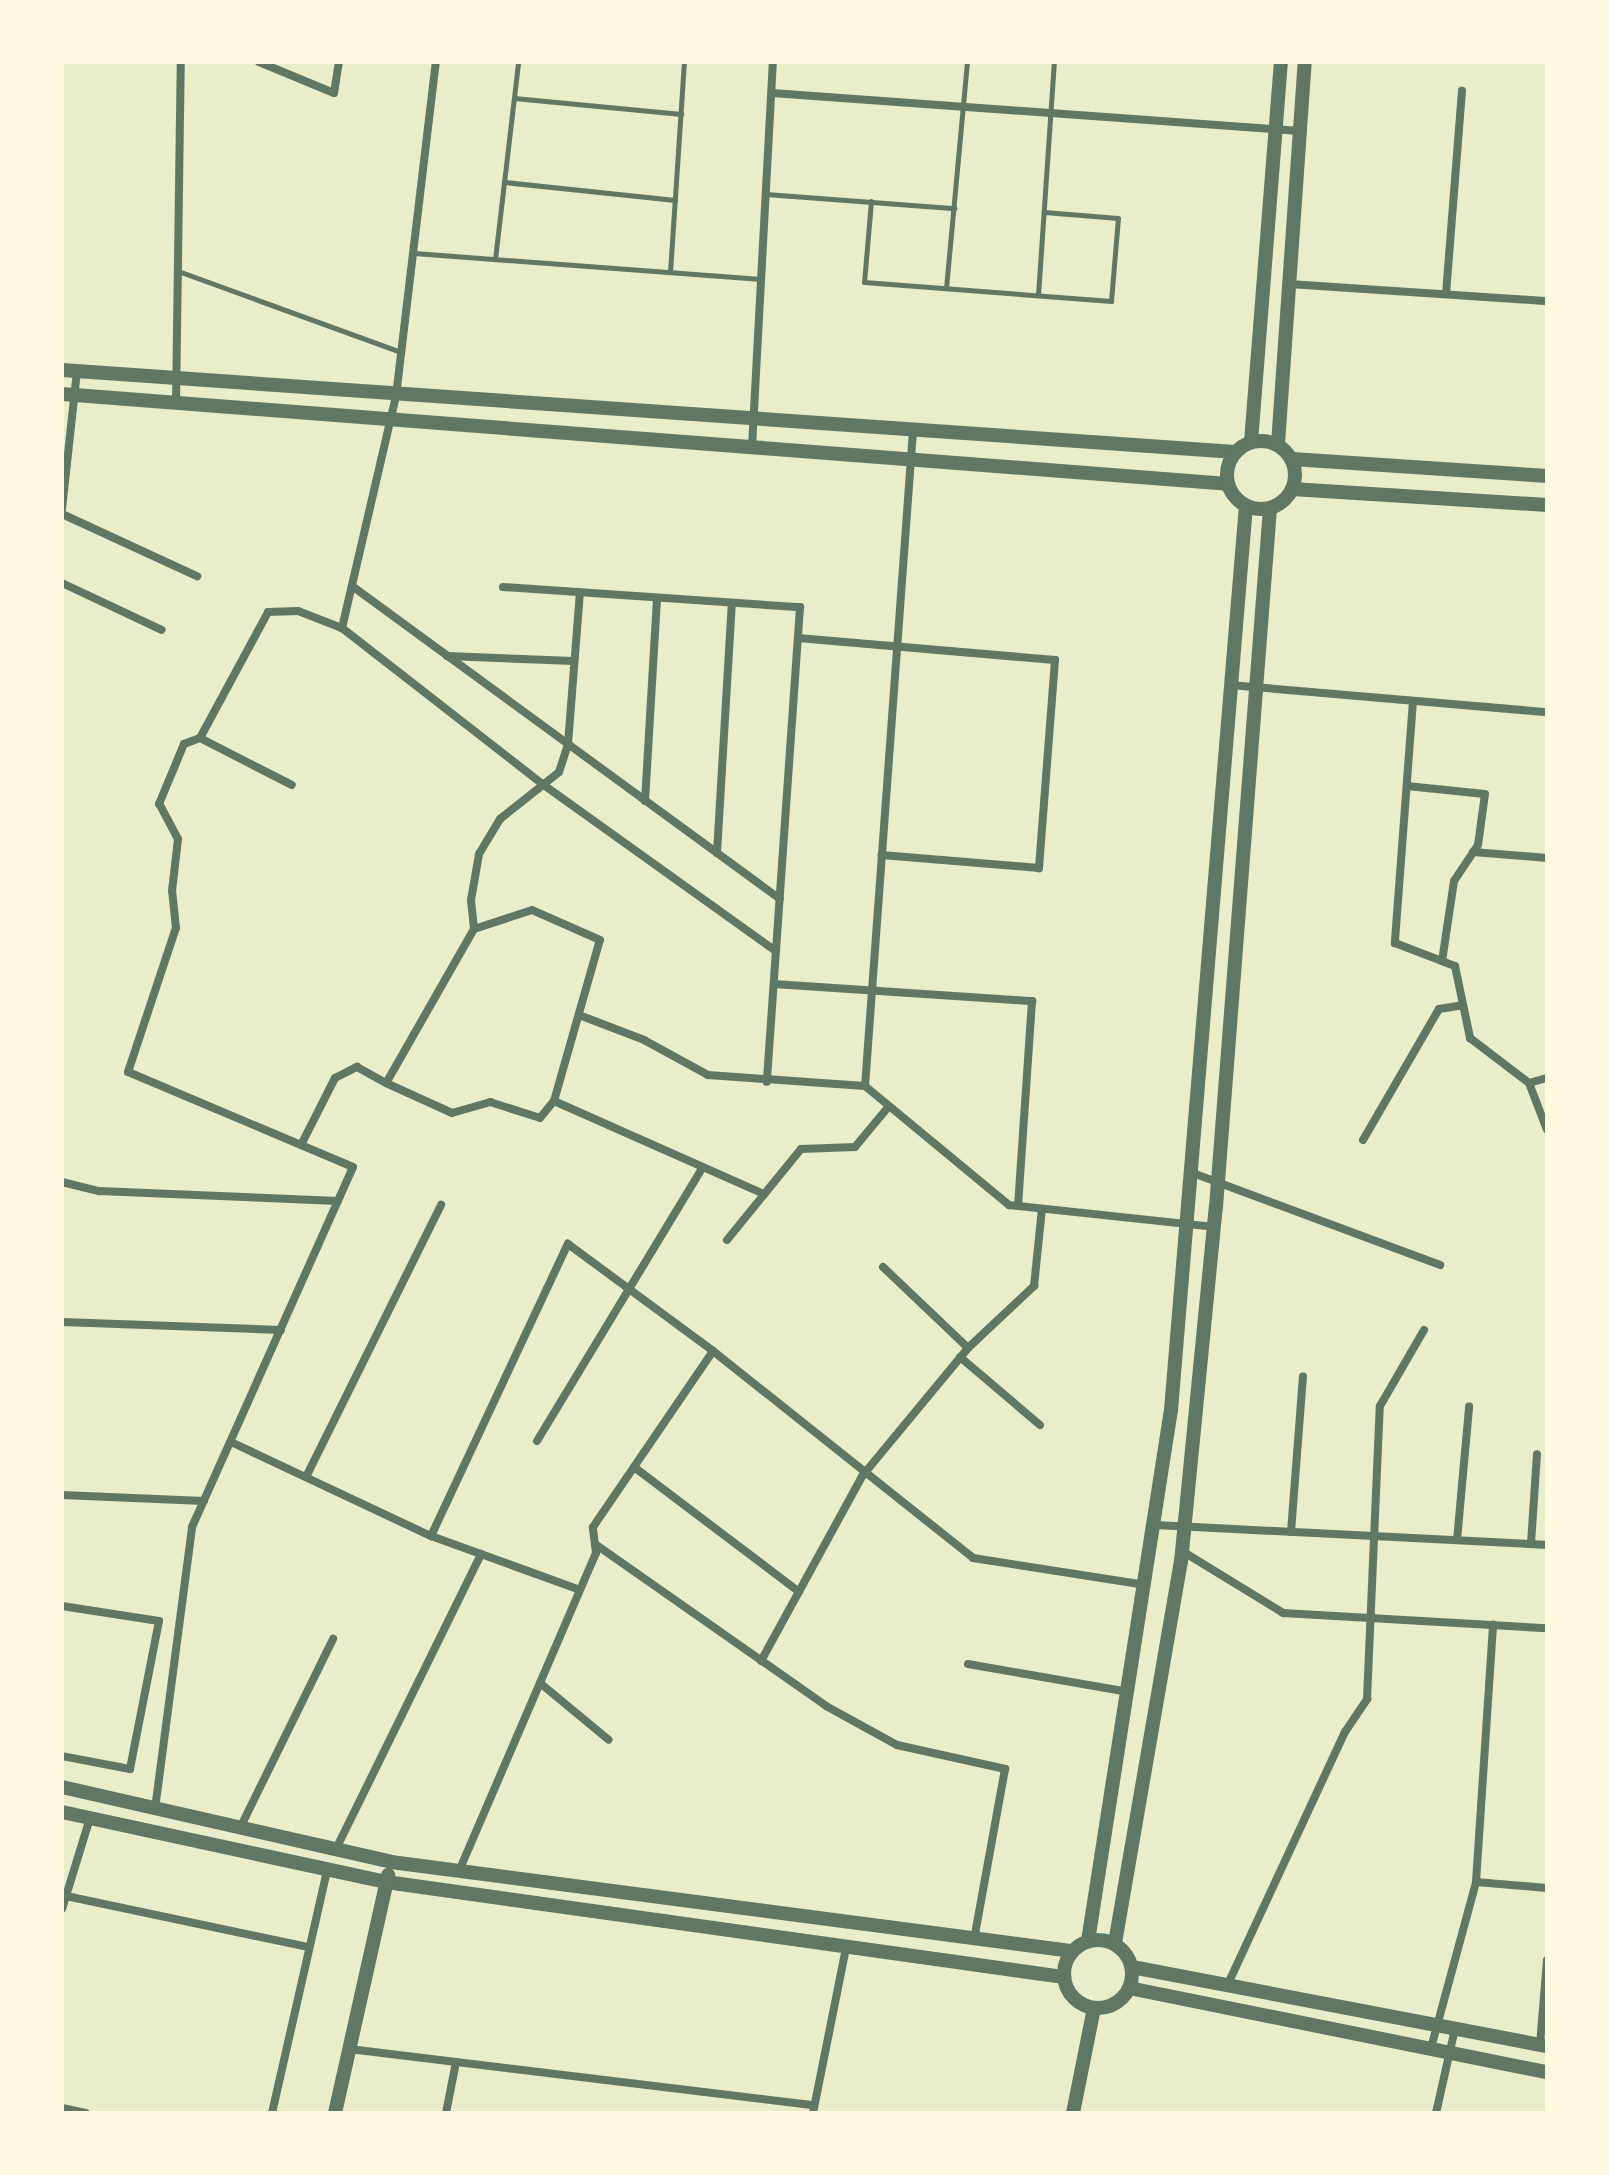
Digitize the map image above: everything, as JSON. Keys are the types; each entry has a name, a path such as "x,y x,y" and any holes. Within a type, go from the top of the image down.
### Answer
{"street":[{"path":"176,403 181,62"},
{"path":"259,62 334,93 339,62"},
{"path":"342,628 396,396 436,62"},
{"path":"752,447 773,62"},
{"path":"1251,442 1281,62"},
{"path":"1278,444 1305,62"},
{"path":"1446,294 1462,91"},
{"path":"772,93 1300,131"},
{"path":"1289,284 1547,301"},
{"path":"197,576 62,511 69,371 1235,452 1251,442 1278,444 1292,459 1292,489"},
{"path":"68,395 1228,484 1246,506 1171,1410 1130,1692 1088,1941"},
{"path":"865,1086 913,431"},
{"path":"1228,484 1235,452"},
{"path":"1292,459 1547,476"},
{"path":"1547,505 1292,489 1270,508 1214,1227 1182,1551 1115,1943 1132,1967 1544,2045 1547,1960"},
{"path":"1246,506 1270,508"},
{"path":"62,583 162,630"},
{"path":"352,586 780,899"},
{"path":"503,587 800,607 767,1082"},
{"path":"386,1083 474,929 471,900 479,854 500,819 541,783 559,772 568,744 580,592"},
{"path":"645,801 657,598"},
{"path":"717,853 732,603"},
{"path":"155,1809 192,1527 353,1167 128,1072 176,928 172,891 178,839 159,804 184,744 200,738 268,612 298,611 342,628 541,783 776,951"},
{"path":"798,638 1055,660 1039,868 882,855"},
{"path":"447,656 574,661"},
{"path":"1230,685 1547,712"},
{"path":"1413,701 1395,943 1455,966 1470,1038 1529,1083 1547,1130"},
{"path":"200,738 292,785"},
{"path":"1407,786 1485,794 1473,852 1454,881 1442,961"},
{"path":"1473,852 1547,858"},
{"path":"301,1145 335,1078 357,1067 452,1113 490,1102 540,1118 554,1101 600,940 532,910 474,929"},
{"path":"774,984 1032,1001 1018,1206"},
{"path":"1363,1140 1439,1009 1463,1005"},
{"path":"579,1015 644,1040 708,1075 767,1082 865,1086 1009,1205 1214,1227"},
{"path":"1529,1083 1547,1078"},
{"path":"554,1101 764,1194"},
{"path":"727,1240 801,1149 855,1147 889,1106"},
{"path":"537,1441 703,1167"},
{"path":"1190,1172 1217,1185 1440,1265"},
{"path":"62,1182 99,1191 338,1201"},
{"path":"306,1477 441,1205"},
{"path":"761,1661 863,1475 968,1348 1034,1286 1042,1209"},
{"path":"431,1536 568,1244 713,1351 863,1475 973,1558 1146,1585"},
{"path":"883,1267 968,1348"},
{"path":"62,1322 281,1330"},
{"path":"1227,1986 1345,1732 1367,1699 1380,1406 1424,1330"},
{"path":"459,1871 580,1590 595,1544 593,1527 713,1351"},
{"path":"960,1357 1040,1425"},
{"path":"1291,1532 1303,1376"},
{"path":"1457,1540 1469,1407"},
{"path":"231,1442 431,1536 580,1590"},
{"path":"1531,1544 1537,1454"},
{"path":"634,1467 799,1592"},
{"path":"62,1495 204,1501"},
{"path":"1155,1525 1547,1545"},
{"path":"595,1544 826,1706 897,1745 1005,1769 974,1939"},
{"path":"1182,1551 1283,1613 1547,1628"},
{"path":"336,1849 481,1554"},
{"path":"62,1606 159,1621 130,1769 62,1756"},
{"path":"1431,2048 1476,1882 1493,1625"},
{"path":"240,1828 333,1639"},
{"path":"968,1664 1130,1692"},
{"path":"540,1683 609,1740"},
{"path":"62,1787 391,1862 1072,1951 1088,1941 1115,1943"},
{"path":"62,1812 386,1882 1064,1977"},
{"path":"62,1909 90,1818"},
{"path":"335,2113 391,1862"},
{"path":"272,2113 327,1870"},
{"path":"1476,1882 1547,1888"},
{"path":"66,1896 309,1947"},
{"path":"349,2049 813,2109 846,1948"},
{"path":"1072,1951 1064,1977 1071,1995 1094,2008 1112,2005 1129,1988 1132,1967"},
{"path":"1129,1988 1547,2072"},
{"path":"1073,2113 1094,2008"},
{"path":"1436,2113 1455,2029"},
{"path":"446,2113 456,2062"},
{"path":"62,2108 85,2113"}],"lane":[{"path":"495,259 518,62"},
{"path":"670,272 684,62"},
{"path":"946,288 967,62"},
{"path":"1038,295 1054,62"},
{"path":"514,98 681,114"},
{"path":"504,182 675,200"},
{"path":"766,194 954,208"},
{"path":"871,201 864,282 1111,301 1118,218 1044,212"},
{"path":"413,253 761,279"},
{"path":"178,271 401,352"}]}
